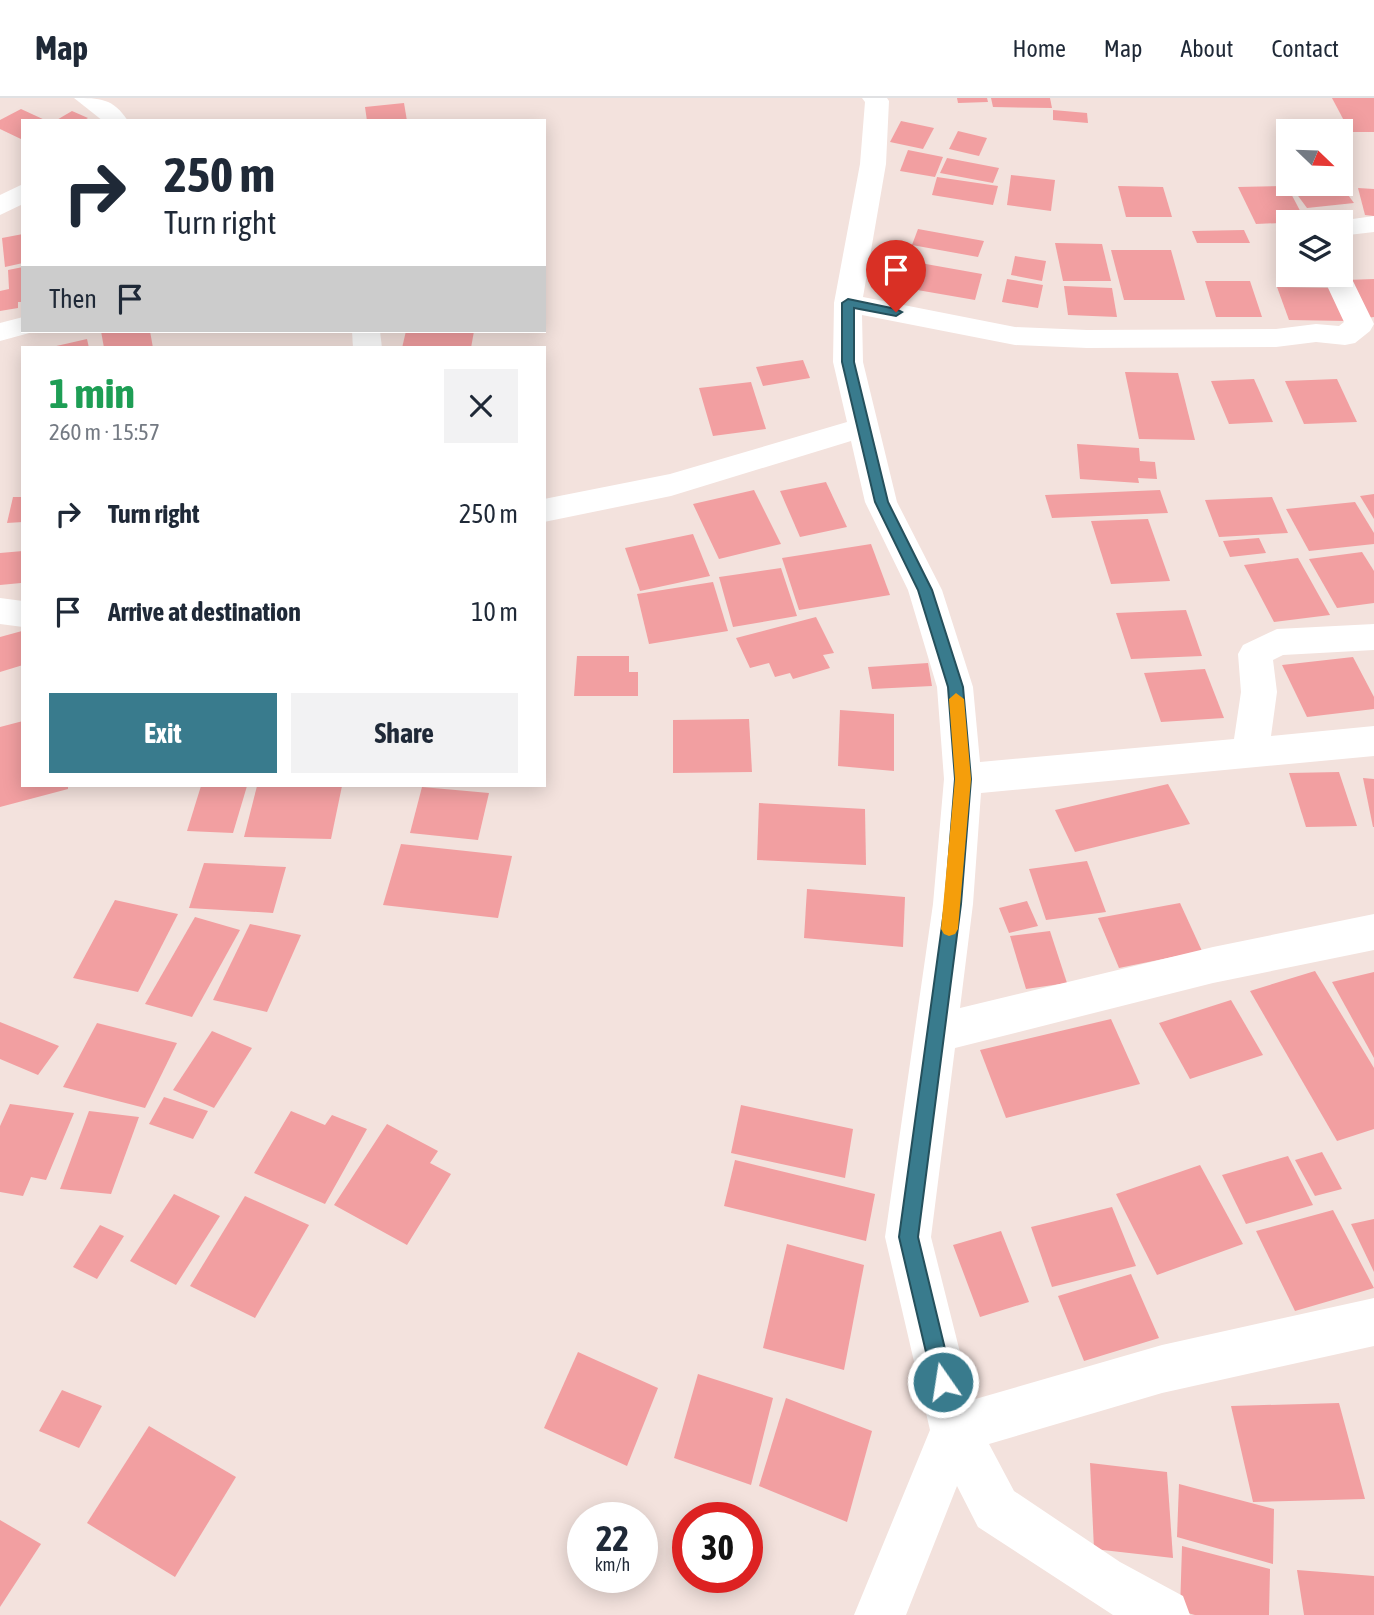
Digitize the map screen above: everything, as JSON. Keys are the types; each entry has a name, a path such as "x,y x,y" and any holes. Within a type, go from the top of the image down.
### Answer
{"street":[{"path":"86,98 111,113 115,119"},
{"path":"874,98 877,101 873,164 848,303 848,362 881,502 925,590 955,687 963,779 953,904 908,1237 955,1430 996,1509 1102,1580 1164,1615"},
{"path":"0,207 21,193"},
{"path":"1353,226 1374,224"},
{"path":"848,303 1015,335 1087,339 1276,338 1316,333 1345,336 1360,325 1342,287"},
{"path":"0,332 21,327"},
{"path":"546,511 671,485 864,427"},
{"path":"0,611 21,614"},
{"path":"1250,752 1259,692 1255,654 1277,642 1374,637"},
{"path":"963,779 1374,741"},
{"path":"934,1033 1213,965 1374,932"},
{"path":"955,1430 1161,1369 1374,1322"},
{"path":"880,1615 955,1430"}],"building":[{"path":"957,98 987,98 988,102 958,103"},
{"path":"991,98 1050,98 1052,108 993,107"},
{"path":"1332,98 1374,98 1374,132 1353,132 1353,119 1343,119"},
{"path":"404,103 407,119 367,119 365,107"},
{"path":"21,109 43,119 21,119 21,139 0,129 0,120"},
{"path":"1053,110 1087,113 1088,123 1053,120"},
{"path":"72,111 88,118 86,119 58,119"},
{"path":"901,121 934,128 923,149 890,142"},
{"path":"958,131 987,138 979,156 949,149"},
{"path":"908,150 943,157 935,177 900,171"},
{"path":"947,158 999,168 993,183 940,173"},
{"path":"1011,175 1055,180 1051,211 1007,205"},
{"path":"937,177 998,186 993,205 932,195"},
{"path":"1118,186 1163,187 1172,217 1126,217"},
{"path":"1276,186 1276,196 1292,196 1300,210 1276,210 1276,223 1256,224 1238,187"},
{"path":"1358,188 1374,189 1374,216 1365,215"},
{"path":"1298,196 1349,196 1354,203 1307,208"},
{"path":"918,229 984,241 978,257 912,245"},
{"path":"1244,230 1250,243 1197,243 1192,231"},
{"path":"21,234 21,263 5,267 2,238"},
{"path":"1055,243 1102,244 1111,281 1063,281"},
{"path":"1111,250 1171,250 1185,300 1124,300"},
{"path":"1015,256 1046,261 1042,281 1011,275"},
{"path":"909,261 982,274 975,300 900,287"},
{"path":"21,267 21,302 18,302 18,308 0,311 0,291 9,289 8,270"},
{"path":"1007,279 1043,285 1038,308 1002,302"},
{"path":"1374,279 1374,317 1366,318 1350,287 1353,287 1353,280"},
{"path":"1205,281 1250,281 1262,317 1216,317"},
{"path":"1064,286 1112,288 1117,317 1068,315"},
{"path":"1277,287 1335,288 1348,321 1289,320"},
{"path":"101,333 150,333 153,346 104,346"},
{"path":"406,333 474,333 471,346 402,346"},
{"path":"87,339 89,346 56,346"},
{"path":"803,360 810,378 763,386 756,367"},
{"path":"1125,372 1178,373 1195,440 1139,439"},
{"path":"1254,379 1273,422 1229,424 1211,381"},
{"path":"1337,379 1357,422 1304,424 1285,381"},
{"path":"751,382 766,429 713,436 699,388"},
{"path":"1077,444 1139,448 1140,461 1155,462 1157,479 1138,478 1139,483 1080,479"},
{"path":"826,482 847,527 800,537 780,491"},
{"path":"754,490 781,544 719,559 693,504"},
{"path":"1160,490 1168,513 1052,518 1045,495"},
{"path":"1374,494 1374,519 1360,496"},
{"path":"13,497 21,497 21,522 7,523"},
{"path":"1272,497 1288,533 1219,537 1205,500"},
{"path":"1355,502 1374,533 1374,544 1309,551 1286,509"},
{"path":"1148,519 1170,581 1111,584 1091,521"},
{"path":"693,534 710,576 640,591 625,548"},
{"path":"1259,538 1266,553 1230,557 1223,541"},
{"path":"871,544 890,595 799,610 782,558"},
{"path":"21,551 21,583 0,585 0,553"},
{"path":"1362,552 1374,571 1374,603 1337,608 1309,559"},
{"path":"1298,558 1330,615 1274,622 1244,565"},
{"path":"781,568 797,616 733,627 719,577"},
{"path":"713,582 728,631 649,644 637,594"},
{"path":"1186,610 1202,656 1131,659 1116,613"},
{"path":"816,617 834,653 823,655 830,668 793,679 790,673 775,677 769,663 750,668 736,638"},
{"path":"21,631 21,666 0,672 0,637"},
{"path":"577,656 629,656 629,672 638,672 638,696 574,696"},
{"path":"1353,657 1374,697 1374,709 1307,717 1282,665"},
{"path":"928,663 932,686 872,689 868,667"},
{"path":"1205,669 1224,718 1161,722 1144,673"},
{"path":"840,710 894,714 894,771 838,766"},
{"path":"749,719 752,772 673,773 673,720"},
{"path":"21,722 21,787 68,789 0,807 0,727"},
{"path":"1339,772 1357,826 1306,827 1289,773"},
{"path":"1363,778 1374,779 1374,827 1373,827"},
{"path":"1168,784 1190,824 1075,852 1055,810"},
{"path":"201,787 247,787 233,833 187,831"},
{"path":"257,787 342,787 331,839 244,837"},
{"path":"422,787 489,793 478,840 410,833"},
{"path":"759,803 865,809 866,865 757,860"},
{"path":"401,844 512,856 498,918 383,905"},
{"path":"1087,861 1106,912 1046,920 1029,869"},
{"path":"204,863 286,867 273,913 189,908"},
{"path":"807,889 905,897 903,947 804,938"},
{"path":"115,900 178,914 138,992 73,978"},
{"path":"1027,901 1038,926 1009,933 999,908"},
{"path":"1180,903 1202,951 1119,968 1098,918"},
{"path":"195,917 240,930 192,1017 145,1004"},
{"path":"250,924 301,935 267,1012 213,1000"},
{"path":"1050,931 1067,983 1026,989 1010,936"},
{"path":"1315,971 1374,1068 1374,1129 1337,1141 1250,991"},
{"path":"1374,972 1374,1058 1332,982"},
{"path":"1231,1000 1263,1055 1190,1079 1159,1023"},
{"path":"1111,1019 1140,1084 1006,1118 980,1050"},
{"path":"0,1022 59,1046 38,1075 0,1059"},
{"path":"97,1023 177,1043 145,1108 63,1087"},
{"path":"212,1031 252,1048 214,1108 173,1090"},
{"path":"164,1097 208,1111 193,1139 149,1124"},
{"path":"10,1104 74,1113 46,1180 31,1177 23,1196 0,1192 0,1126"},
{"path":"741,1105 853,1129 845,1178 731,1153"},
{"path":"89,1111 139,1117 111,1194 60,1189"},
{"path":"291,1111 325,1125 332,1115 367,1129 325,1204 254,1173"},
{"path":"387,1124 438,1151 430,1163 451,1174 407,1245 334,1205"},
{"path":"1322,1152 1342,1189 1315,1196 1295,1160"},
{"path":"1288,1156 1313,1205 1246,1224 1222,1175"},
{"path":"735,1160 875,1194 866,1241 724,1206"},
{"path":"1200,1165 1243,1244 1157,1275 1116,1194"},
{"path":"174,1194 220,1216 176,1285 130,1261"},
{"path":"245,1196 309,1225 255,1318 190,1286"},
{"path":"1112,1207 1136,1266 1052,1287 1031,1227"},
{"path":"1333,1210 1374,1288 1295,1311 1256,1231"},
{"path":"1374,1219 1374,1272 1351,1224"},
{"path":"100,1225 124,1236 97,1279 73,1267"},
{"path":"1001,1231 1029,1302 980,1317 953,1245"},
{"path":"787,1244 864,1265 844,1370 763,1348"},
{"path":"1131,1274 1159,1338 1084,1361 1058,1296"},
{"path":"578,1352 658,1388 627,1466 544,1428"},
{"path":"698,1374 773,1398 751,1485 674,1458"},
{"path":"62,1390 102,1406 79,1448 39,1431"},
{"path":"786,1398 872,1431 847,1522 759,1486"},
{"path":"1339,1403 1365,1499 1253,1502 1231,1406"},
{"path":"149,1426 236,1477 175,1577 87,1523"},
{"path":"1090,1463 1167,1472 1173,1558 1094,1549"},
{"path":"1179,1484 1274,1509 1273,1564 1177,1537"},
{"path":"0,1520 41,1544 0,1607"},
{"path":"1182,1546 1270,1569 1269,1615 1195,1615 1180,1611"},
{"path":"1297,1570 1374,1576 1374,1615 1304,1615"}],"slow traffic":[{"path":"949,929 963,779 956,699"}],"route":[{"path":"896,312 848,303 848,362 881,502 925,590 955,687 963,779 953,904 908,1237 943,1382"}]}
